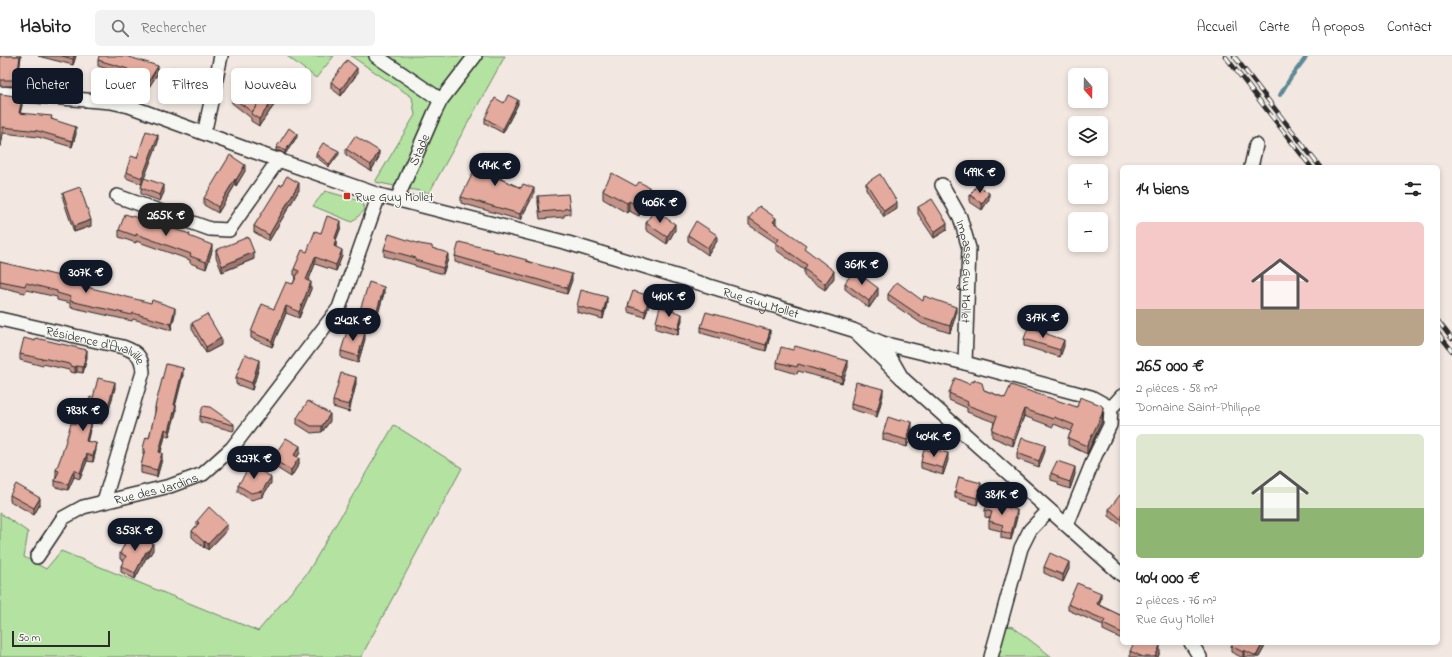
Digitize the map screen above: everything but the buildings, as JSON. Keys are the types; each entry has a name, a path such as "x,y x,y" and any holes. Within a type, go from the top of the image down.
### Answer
{"street":[{"path":"203,132 206,125 221,56"},
{"path":"376,56 441,100"},
{"name":"Stade","path":"397,199 441,100 475,56"},
{"name":"Rue Guy Mollet","path":"0,93 117,103 129,106 379,195 568,243 853,330 877,346 902,378 1120,573"},
{"path":"1251,165 1256,146"},
{"path":"117,196 210,229 228,230 279,159"},
{"name":"Impasse Guy Mollet","path":"942,185 960,217 969,248 965,363"},
{"name":"Rue des Jardins","path":"37,557 63,518 84,507 170,486 203,474 232,448 338,308 379,195"},
{"name":"Résidence d'Avalville","path":"0,319 123,347 135,352 142,362 143,372 104,501"},
{"path":"877,346 965,363 1091,397 1111,408"},
{"path":"1067,525 1110,425 1111,408 1120,398"},
{"path":"991,657 1021,548 1030,530 1049,510"},
{"path":"1192,645 1200,657"}],"green space":[{"path":"287,56 334,56 316,78 311,74 311,68 303,68"},
{"path":"351,56 505,56 429,193 375,182 415,115 412,97"},
{"path":"325,191 361,201 365,210 352,222 313,206"},
{"path":"394,425 462,468 361,657 0,657 0,513 28,532 24,557 46,569 61,551 258,631 308,572"},
{"path":"1007,626 1013,627 1052,657 998,657"}],"waterway":[{"path":"1280,95 1291,77 1307,56"}],"railway":[{"path":"1225,56 1309,165"},
{"path":"1234,56 1318,165"},
{"path":"1440,324 1452,339"},
{"path":"1440,336 1452,351"}],"place":[{"name":"Rue Guy Mollet","path":"347,196"}]}
